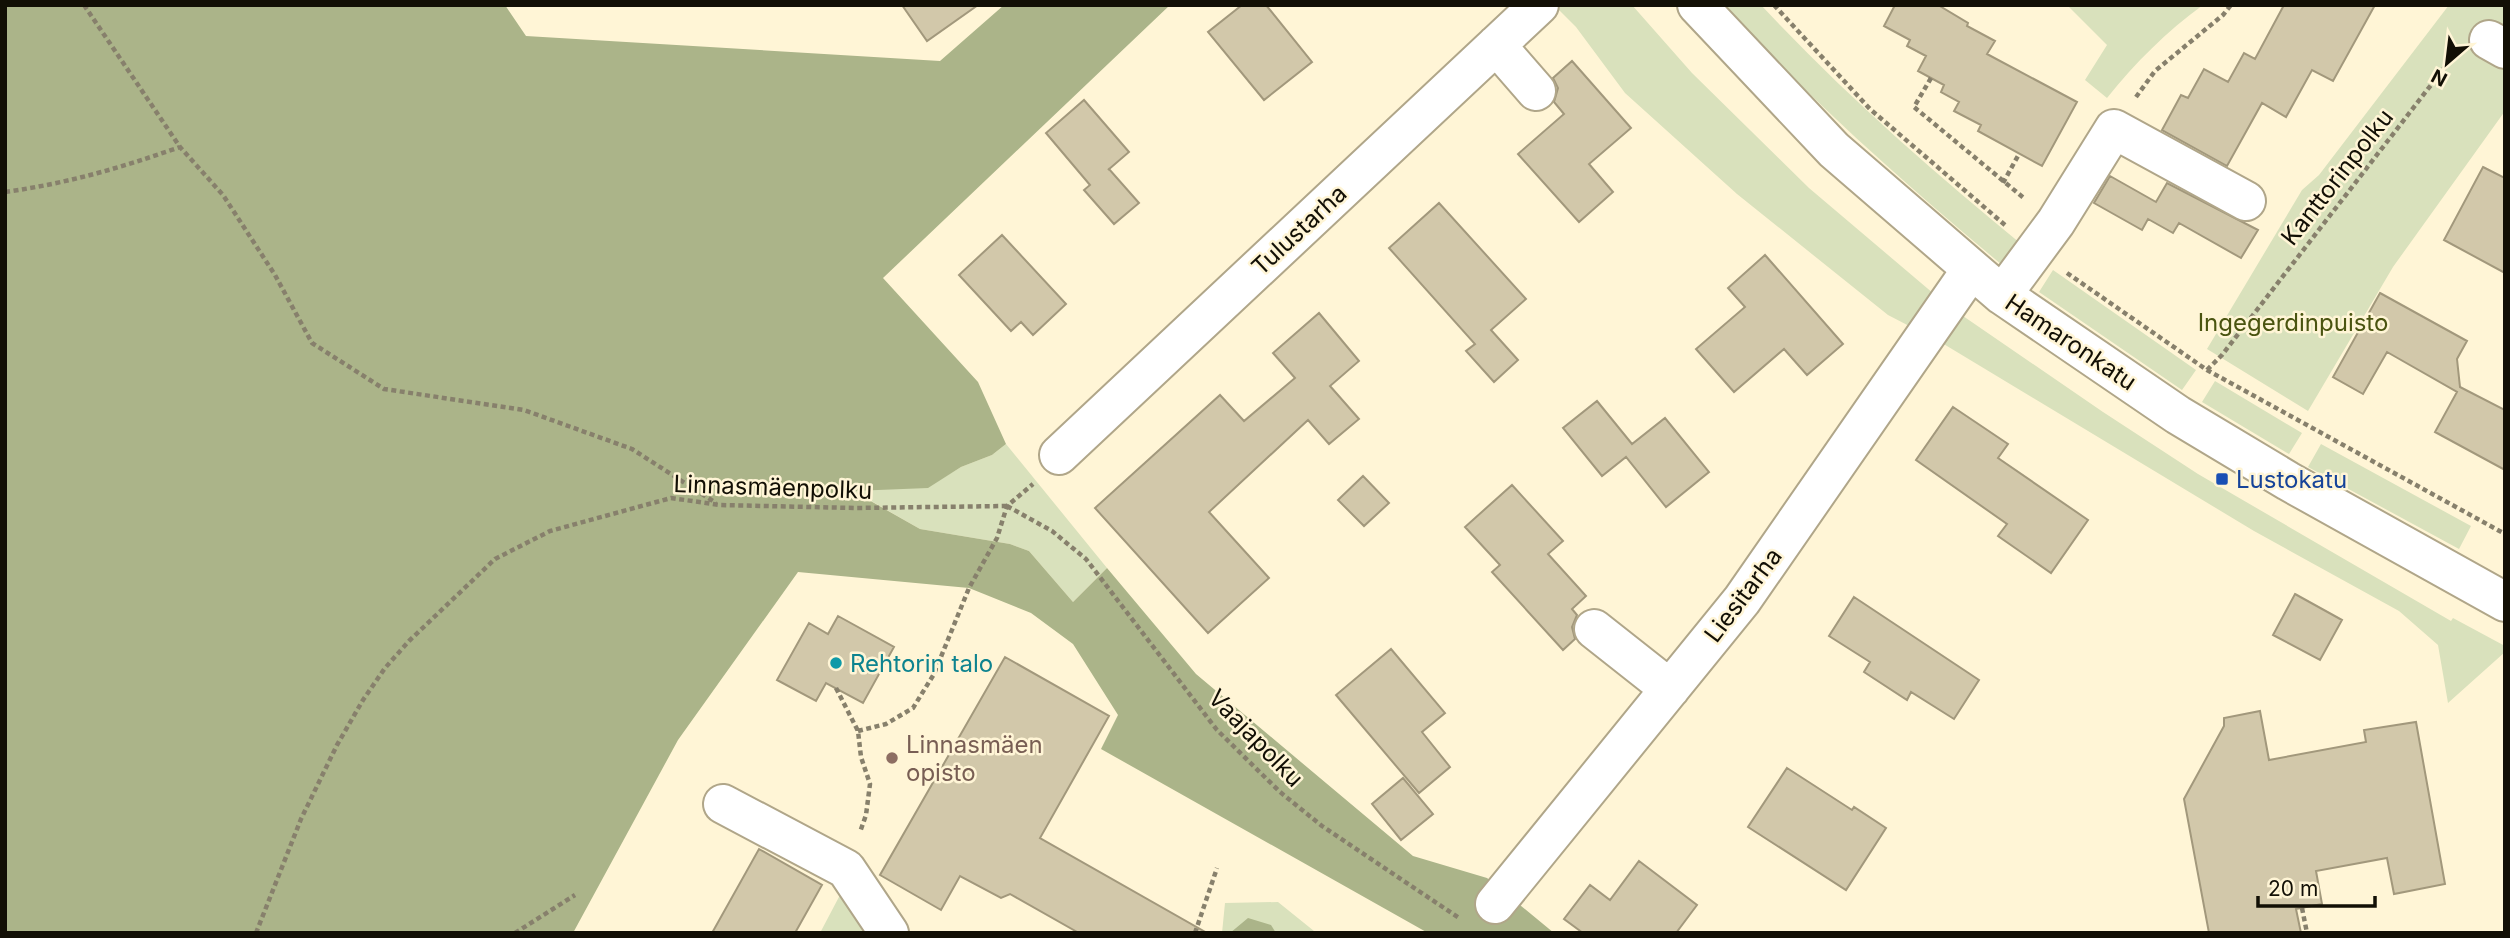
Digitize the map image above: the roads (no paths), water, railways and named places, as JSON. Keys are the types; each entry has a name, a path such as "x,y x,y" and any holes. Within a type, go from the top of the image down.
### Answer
{"street":[{"name":"Tulustarha","path":"1059,455 1539,5"},
{"name":"Hamaronkatu","path":"1697,5 1833,150 2002,295 2178,415 2288,481 2505,602"},
{"path":"1496,45 1536,91"},
{"path":"2002,295 2046,237 2114,129 2246,201"},
{"name":"Liesitarha","path":"1481,914 1531,881 1670,689 1742,600 1972,270"},
{"path":"1594,629 1670,689"},
{"path":"723,803 846,869 888,933"}],"place":[{"name":"Lustokatu","path":"2222,479"},
{"name":"Rehtorin talo","path":"836,663"},
{"name":"Linnasmäen opisto","path":"892,758"}],"park label":[{"name":"Ingegerdinpuisto","path":"2293,322"}]}
